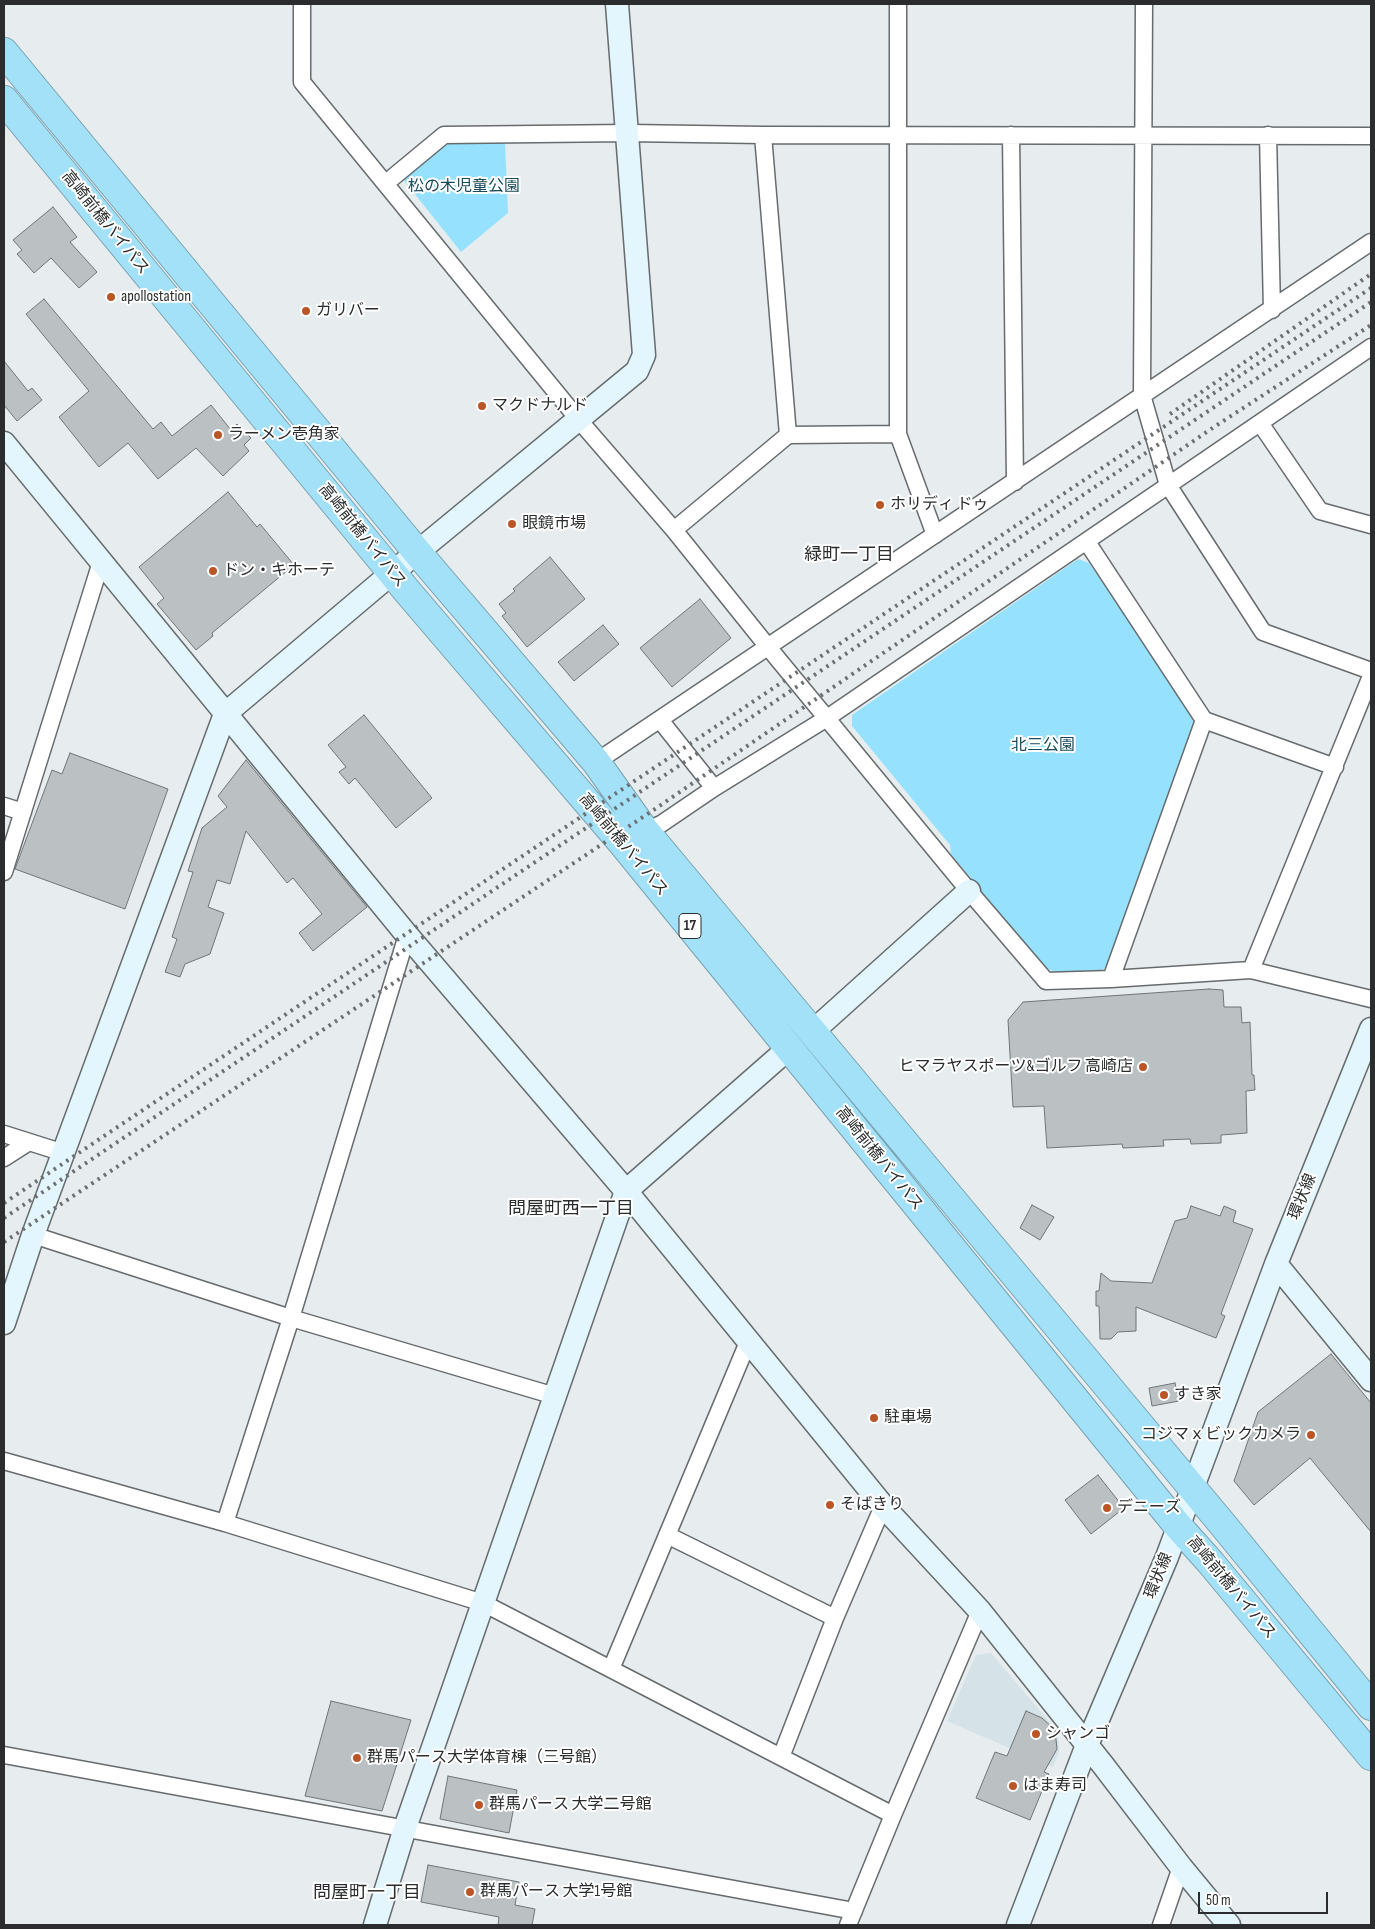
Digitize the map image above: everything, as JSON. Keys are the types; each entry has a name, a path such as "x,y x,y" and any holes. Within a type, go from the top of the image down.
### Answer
{"highway":[{"name":"高崎前橋バイパス","path":"4,52 417,552 596,762 645,831 811,1033 1193,1489 1371,1706"},
{"name":"高崎前橋バイパス","path":"4,100 392,573 623,844 1178,1526 1371,1756"}],"street":[{"path":"302,4 302,82 578,419 674,530 969,892 1046,981 1112,979 1251,970 1371,998"},
{"path":"4,1323 9,1286 33,1235 64,1153 225,714 417,552 637,371 644,355 617,4"},
{"path":"898,4 898,434 935,535"},
{"path":"1144,4 1142,396 1168,485 1263,632 1371,671"},
{"path":"386,183 444,135 628,133 1371,136"},
{"path":"763,135 788,435"},
{"path":"1012,135 1015,482"},
{"path":"1268,135 1272,310"},
{"path":"596,762 1371,242"},
{"path":"645,831 661,824 714,788 827,718 1168,485 1368,353"},
{"path":"1260,423 1320,511 1371,525"},
{"path":"674,530 788,435 898,434"},
{"path":"4,443 407,935 626,1191 883,1506 980,1611 1229,1925"},
{"path":"1087,542 1204,720 1335,767"},
{"path":"4,872 102,562"},
{"path":"1251,970 1371,676"},
{"path":"660,720 714,788"},
{"path":"1112,979 1204,720"},
{"path":"4,806 23,812"},
{"path":"811,1033 969,892"},
{"path":"225,1523 291,1318 407,935"},
{"name":"環状線","path":"1018,1925 1087,1745 1193,1489 1276,1264 1371,1029"},
{"path":"375,1925 405,1828 626,1191 789,1048"},
{"path":"4,1134 64,1153"},
{"path":"4,1158 29,1142"},
{"path":"33,1235 291,1318 555,1396"},
{"path":"1276,1264 1371,1380"},
{"path":"611,1669 748,1342"},
{"path":"4,1460 225,1523 483,1603 892,1815"},
{"path":"780,1757 835,1618 883,1506"},
{"path":"667,1535 835,1618"},
{"path":"4,1755 405,1828 851,1918 892,1815 980,1611"},
{"path":"1161,1925 1181,1866"}],"shaded area":[{"path":"991,1653 1058,1732 1059,1752 1053,1767 947,1721 976,1655"}],"green space":[{"name":"松の木児童公園","path":"505,142 508,213 461,252 402,178 445,143"},
{"name":"北三公園","path":"1078,559 1089,563 1193,714 1194,726 1107,967 1098,972 1060,974 1048,969 1037,959 951,854 950,845 852,726 852,715"}],"building":[{"path":"53,207 77,237 70,242 97,272 79,288 51,258 34,273 17,254 22,250 13,240"},
{"path":"44,299 153,429 161,422 172,436 211,405 231,430 237,424 251,438 244,445 249,451 223,476 196,448 158,479 128,443 99,467 59,417 89,391 26,314"},
{"path":"4,361 28,391 32,388 42,400 17,421 4,405"},
{"path":"228,492 257,527 260,524 294,565 212,633 213,636 196,650 157,604 164,598 139,567"},
{"path":"550,557 585,599 527,647 502,616 506,613 499,604 515,591 513,589"},
{"path":"700,599 731,638 672,687 640,648"},
{"path":"603,625 619,644 574,681 558,662"},
{"path":"364,715 432,798 396,828 355,778 349,784 339,772 346,767 328,745"},
{"path":"70,753 168,789 125,909 15,869 52,770 62,774"},
{"path":"246,760 367,907 313,951 299,933 322,914 293,878 287,883 246,831 230,884 217,880 208,907 224,913 210,954 185,964 180,977 165,972 177,939 172,937 193,872 188,871 202,828 227,807 218,796"},
{"name":"ヒマラヤスポーツ&ゴルフ 高崎店","path":"1209,989 1223,990 1224,1007 1241,1007 1242,1023 1250,1022 1252,1075 1254,1075 1255,1090 1246,1091 1247,1133 1221,1135 1221,1143 1191,1144 1190,1139 1163,1140 1164,1146 1123,1148 1122,1144 1047,1148 1044,1106 1013,1107 1008,1020 1023,1002"},
{"path":"1032,1205 1054,1217 1040,1240 1020,1228"},
{"path":"1191,1206 1220,1216 1224,1206 1236,1211 1233,1222 1253,1229 1221,1314 1225,1316 1216,1338 1136,1307 1136,1331 1118,1332 1111,1339 1100,1339 1099,1306 1096,1306 1096,1291 1099,1291 1101,1273 1111,1281 1152,1283 1175,1221 1187,1218"},
{"name":"コジマｘビックカメラ","path":"1331,1354 1371,1403 1371,1532 1310,1458 1254,1505 1234,1481 1258,1412"},
{"name":"すき家","path":"1175,1383 1179,1401 1152,1406 1149,1388"},
{"path":"1098,1475 1124,1508 1091,1534 1065,1500"},
{"name":"群馬パース大学体育棟（三号館）","path":"331,1701 411,1720 382,1811 305,1796"},
{"name":"はま寿司","path":"1026,1711 1042,1718 1055,1730 1057,1749 1044,1772 1049,1774 1030,1820 976,1798 995,1752 1007,1756"},
{"name":"群馬パース 大学二号館","path":"448,1776 517,1790 509,1833 440,1819"},
{"name":"群馬パース 大学1号館","path":"428,1865 519,1882 515,1905 535,1909 532,1925 498,1925 499,1917 421,1902"}],"railway":[{"path":"1170,414 1371,274"},
{"path":"4,1203 1371,288"},
{"path":"4,1218 1371,302"},
{"path":"4,1242 652,811 1214,427 1371,325"}],"place":[{"name":"apollostation","path":"111,297"},
{"name":"ガリバー","path":"306,311"},
{"name":"マクドナルド","path":"482,406"},
{"name":"ラーメン壱角家","path":"218,435"},
{"name":"ホリディ ドゥ","path":"880,505"},
{"name":"眼鏡市場","path":"512,524"},
{"name":"ドン・キホーテ","path":"213,571"},
{"name":"ヒマラヤスポーツ&ゴルフ 高崎店","path":"1143,1067"},
{"name":"すき家","path":"1164,1395"},
{"name":"駐車場","path":"874,1418"},
{"name":"コジマｘビックカメラ","path":"1311,1435"},
{"name":"そばきり","path":"830,1505"},
{"name":"デニーズ","path":"1107,1508"},
{"name":"シャンゴ","path":"1036,1734"},
{"name":"群馬パース大学体育棟（三号館）","path":"357,1758"},
{"name":"はま寿司","path":"1013,1786"},
{"name":"群馬パース 大学二号館","path":"479,1805"},
{"name":"群馬パース 大学1号館","path":"470,1892"}],"district":[{"name":"緑町一丁目","path":"849,555"},
{"name":"問屋町西一丁目","path":"571,1209"},
{"name":"問屋町一丁目","path":"367,1893"}]}
